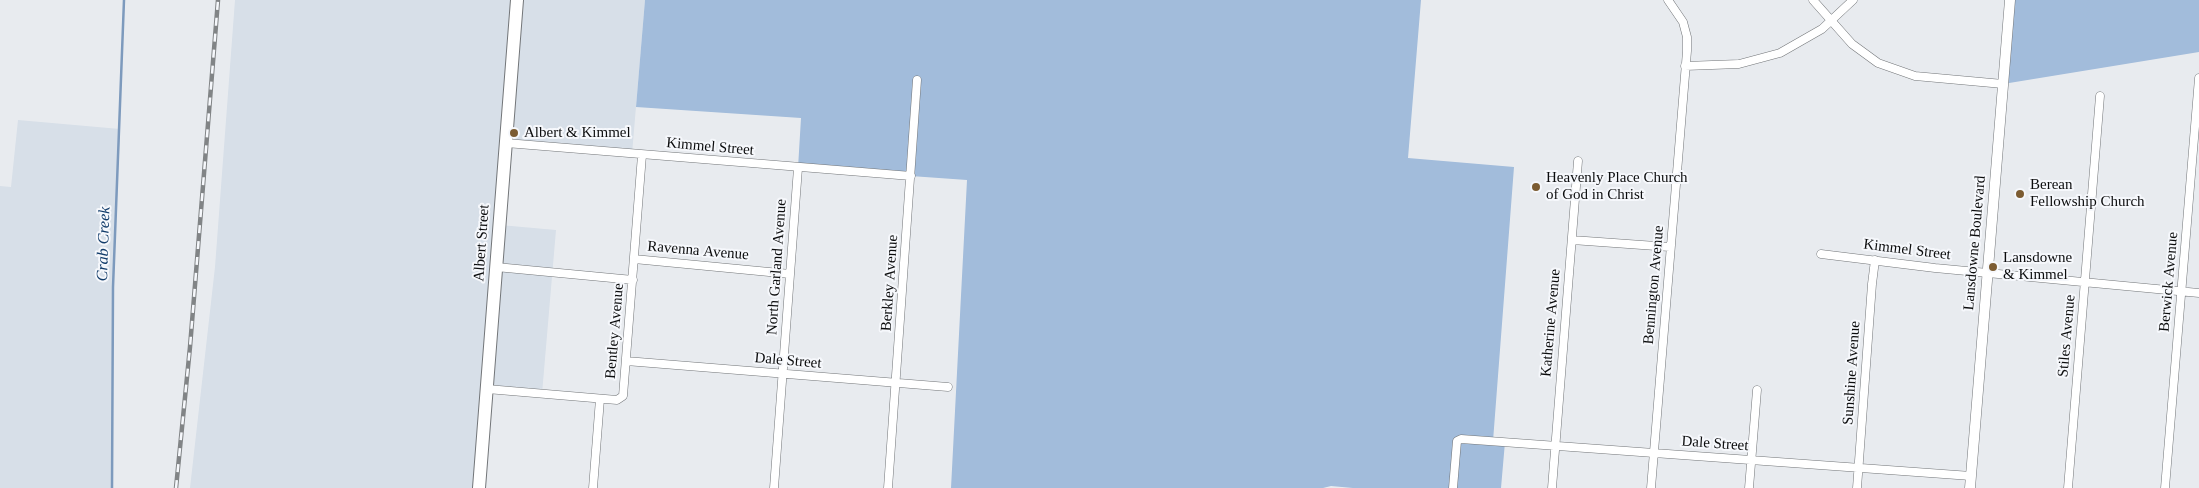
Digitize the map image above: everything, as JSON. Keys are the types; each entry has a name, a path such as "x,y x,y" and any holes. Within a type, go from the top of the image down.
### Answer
{"main road":[{"name":"Albert Street","path":"479,488 518,0"}],"street":[{"name":"Bennington Avenue","path":"1651,488 1685,66 1685,28 1679,13 1668,0"},
{"path":"1814,0 1860,51 1878,63 1899,72 1915,76 2003,84"},
{"path":"1685,66 1724,66 1766,58 1807,39 1831,21 1853,0"},
{"name":"Lansdowne Boulevard","path":"1970,488 2010,0"},
{"name":"Berwick Avenue","path":"2166,488 2199,78"},
{"name":"Berkley Avenue","path":"888,488 917,80"},
{"name":"Stiles Avenue","path":"2068,488 2100,96"},
{"name":"Kimmel Street","path":"506,143 911,176"},
{"name":"Bentley Avenue","path":"594,488 600,399 617,400 622,396 642,155"},
{"name":"Katherine Avenue","path":"1552,488 1578,160"},
{"name":"North Garland Avenue","path":"774,488 798,168"},
{"path":"1572,240 1670,247"},
{"name":"Kimmel Street","path":"1821,254 2199,294"},
{"name":"Ravenna Avenue","path":"634,260 790,274"},
{"name":"Sunshine Avenue","path":"1857,488 1875,260"},
{"path":"496,267 633,280"},
{"name":"Dale Street","path":"626,361 948,387"},
{"path":"487,390 600,399"},
{"path":"1750,488 1757,390"},
{"name":"Dale Street","path":"1453,488 1457,441 1461,439 1971,476"}],"shaded area":[{"path":"235,0 645,0 632,154 506,143 500,225 556,230 542,394 487,390 479,488 190,488 215,267"},
{"path":"645,0 1421,0 1408,158 1514,167 1493,441 1505,442 1501,488 1353,488 1331,486 1323,488 951,488 967,180 798,168 801,118 636,107"},
{"path":"2010,0 2199,0 2199,52 2003,84"},
{"path":"18,120 120,129 113,287 112,488 0,488 0,186 11,187"}],"waterway":[{"name":"Crab Creek","path":"112,488 113,287 124,0"}],"railway":[{"path":"176,488 190,347 218,0"}],"place":[{"name":"Albert & Kimmel","path":"514,133"},
{"name":"Heavenly Place Church of God in Christ","path":"1536,187"},
{"name":"Berean Fellowship Church","path":"2020,194"},
{"name":"Lansdowne & Kimmel","path":"1993,267"}]}
